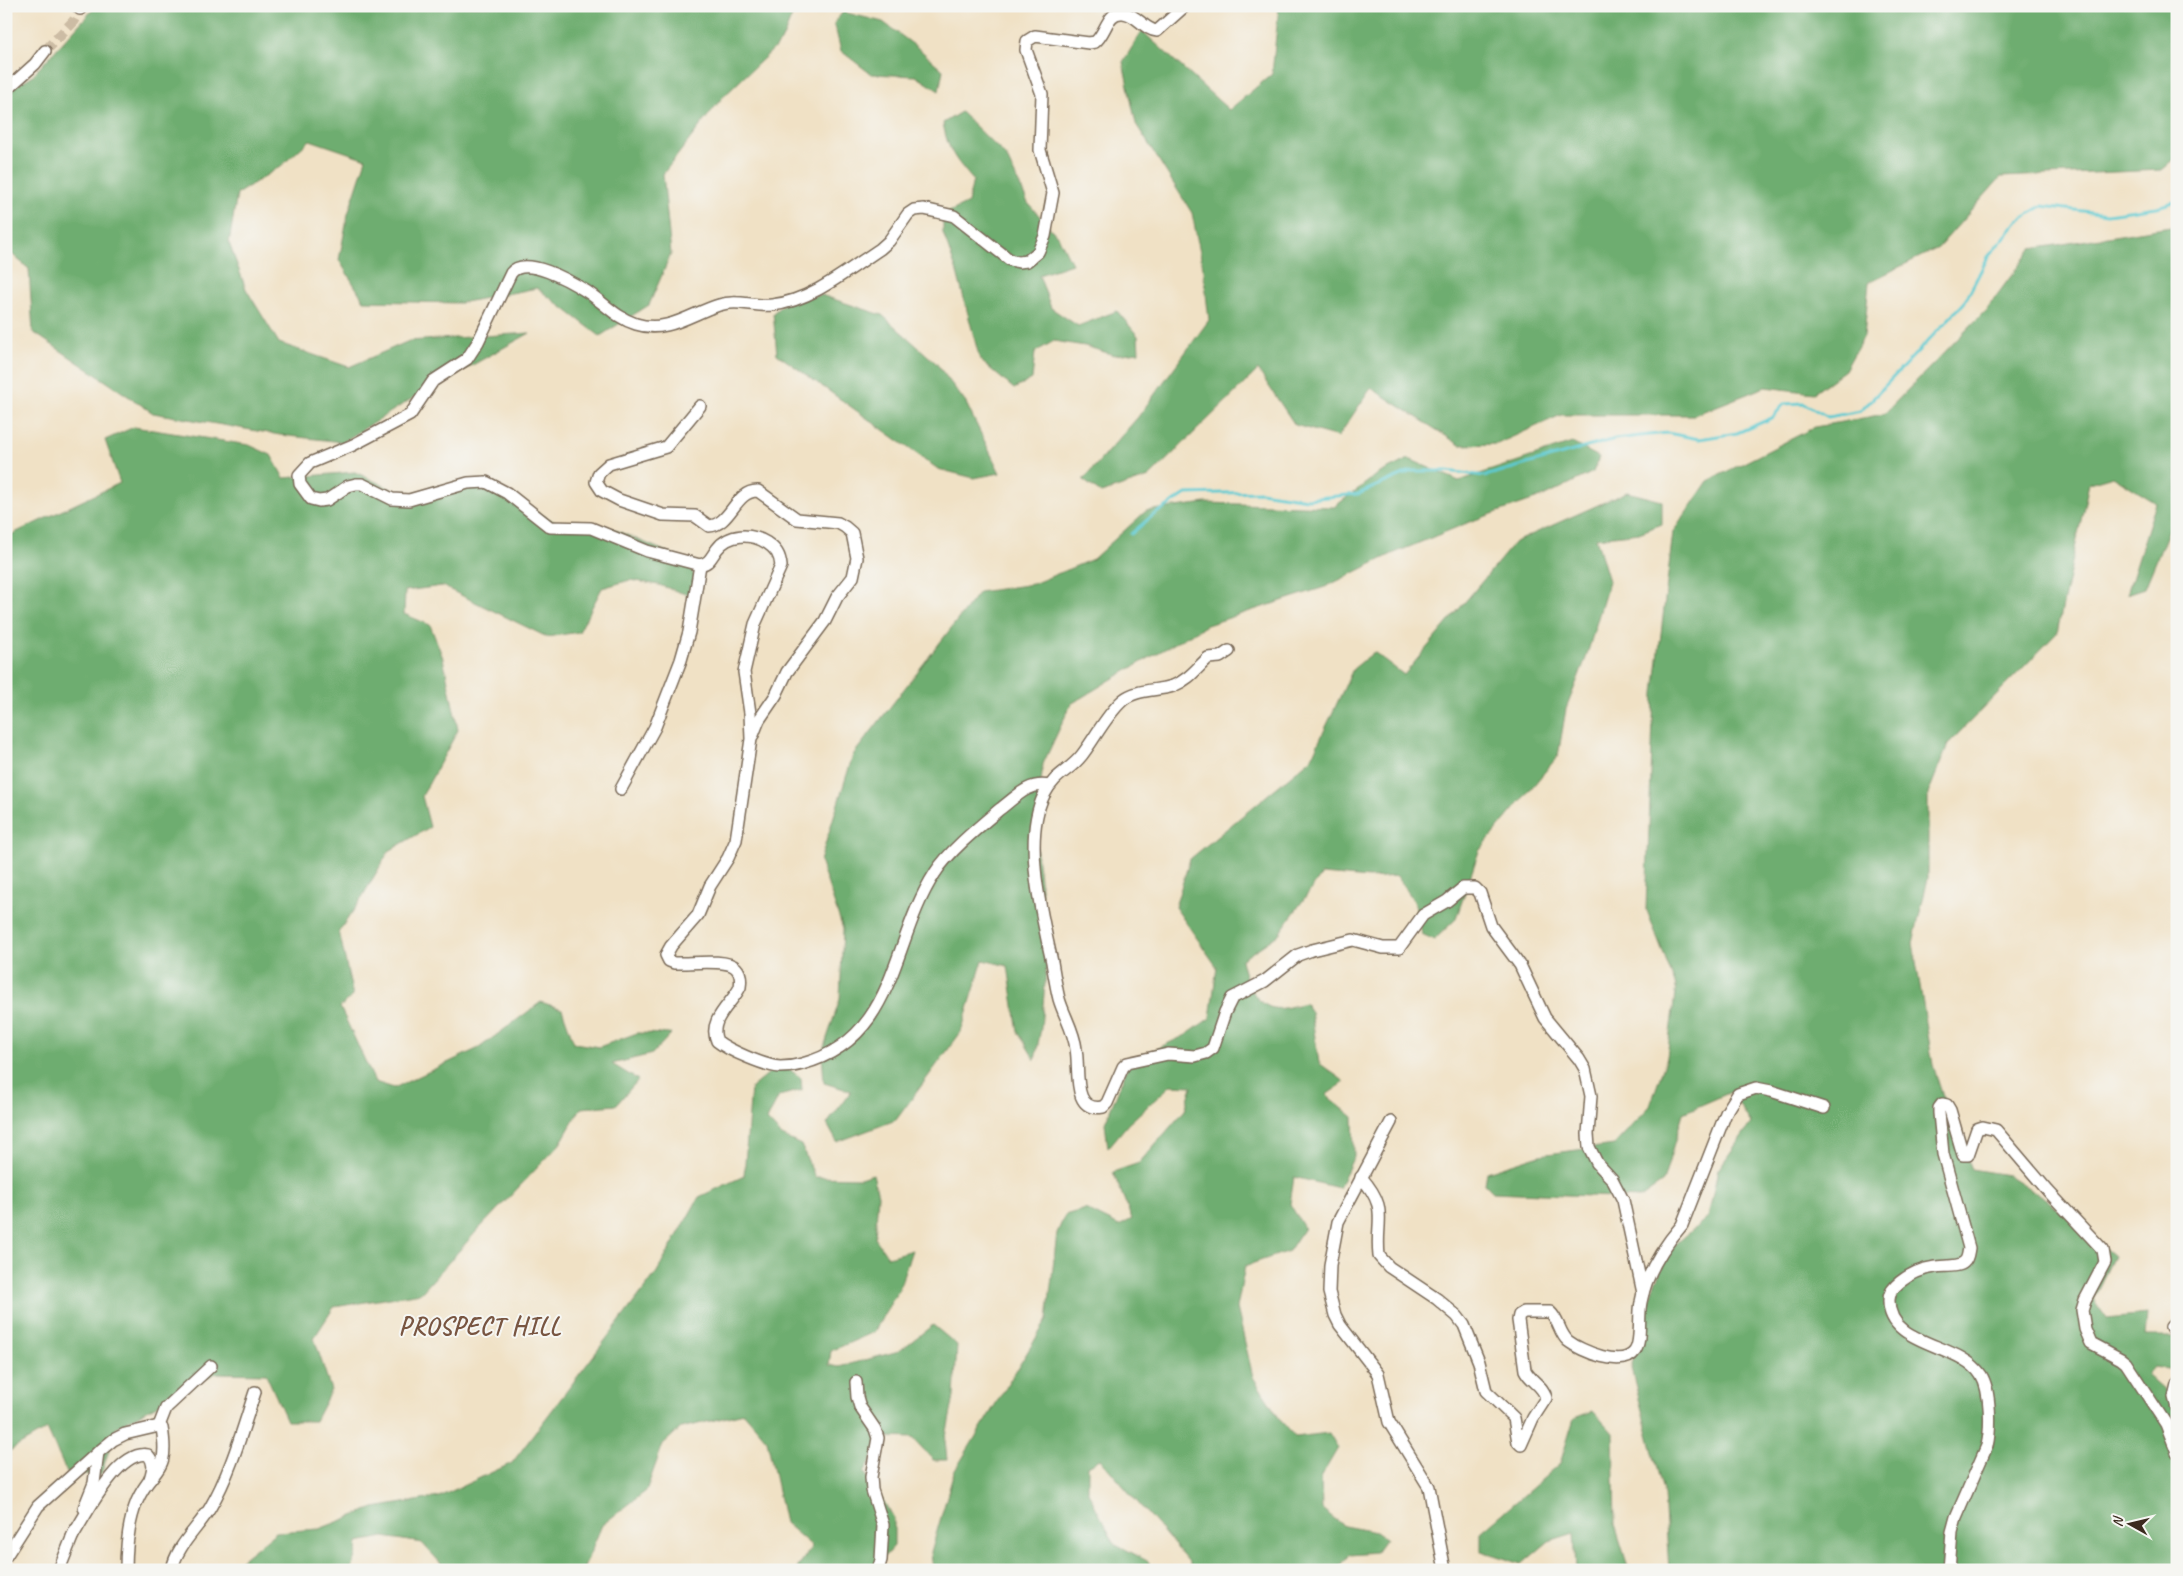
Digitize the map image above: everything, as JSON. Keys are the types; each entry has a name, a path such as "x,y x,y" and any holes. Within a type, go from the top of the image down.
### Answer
{"street":[{"path":"1049,786 1038,785 1028,787 990,817 936,872 917,908 888,984 867,1023 854,1037 839,1048 816,1060 796,1066 774,1066 721,1044 715,1036 715,1029 720,1016 740,987 739,971 735,967 724,963 674,963 669,961 666,956 671,946 693,923 703,906 710,886 733,847 746,783 751,739 750,712 744,672 760,608 778,574 780,559 775,549 754,537 738,536 721,545 708,563 700,565 647,551 591,528 550,527 507,493 486,482 468,483 409,500 392,499 362,484 348,486 323,501 311,499 300,484 299,475 310,463 410,415 432,381 468,359 509,276 520,266 529,266 543,270 584,289 623,318 637,324 659,326 675,324 721,304 773,305 812,292 880,250 889,241 908,214 914,210 931,210 954,216 1010,260 1019,262 1033,258 1042,243 1053,193 1040,150 1042,94 1026,50 1027,41 1035,36 1089,43 1095,42 1112,16 1121,12 1132,15 1151,30 1158,32 1185,6"},
{"path":"6,90 35,64 45,51"},
{"path":"700,406 666,447 618,460 603,468 597,477 599,488 620,500 662,516 695,516 709,526 720,522 746,494 758,491 797,519 838,523 845,527 852,533 856,552 856,566 853,577 837,598 825,621 787,672 776,695 759,720 751,739"},
{"path":"621,789 652,734 681,660 689,632 700,565"},
{"path":"1229,651 1220,657 1208,658 1192,675 1174,685 1138,692 1124,699 1081,756 1059,774 1049,786 1040,804 1035,822 1038,892 1059,999 1076,1044 1079,1089 1085,1104 1091,1107 1103,1107 1107,1103 1123,1067 1127,1063 1168,1054 1195,1056 1206,1054 1213,1048 1225,1012 1232,998 1265,981 1298,956 1312,950 1353,940 1383,948 1399,948 1423,915 1452,898 1464,888 1475,888 1480,893 1492,926 1520,965 1545,1018 1585,1069 1591,1096 1588,1134 1589,1147 1597,1163 1612,1179 1624,1200 1643,1293 1637,1347 1634,1353 1624,1358 1610,1358 1597,1355 1573,1344 1564,1336 1550,1312 1524,1312 1519,1315 1518,1320 1525,1370 1527,1375 1545,1392 1546,1398 1533,1418 1520,1445 1514,1418 1486,1391 1479,1362 1464,1325 1438,1299 1388,1267 1379,1256 1380,1207 1377,1198 1361,1177"},
{"path":"1643,1293 1669,1239 1682,1225 1726,1113 1738,1094 1756,1088 1824,1108"},
{"path":"1949,1570 1952,1532 1956,1517 1987,1446 1989,1436 1988,1389 1981,1374 1967,1362 1950,1352 1908,1334 1896,1324 1891,1315 1889,1299 1890,1292 1895,1286 1910,1274 1936,1266 1960,1265 1968,1257 1969,1248 1943,1154 1938,1113 1942,1104 1947,1105 1950,1110 1963,1155 1968,1155 1977,1129 1983,1127 1996,1130 2048,1191 2103,1250 2104,1262 2082,1310 2086,1336 2091,1342 2126,1363 2166,1424 2177,1452"},
{"path":"1391,1122 1338,1222 1334,1235 1329,1278 1332,1305 1340,1325 1378,1374 1389,1422 1430,1487 1446,1570"},
{"path":"2177,1321 2171,1327 2177,1335"},
{"path":"159,1426 166,1408 211,1366"},
{"path":"856,1382 860,1408 878,1438 871,1477 872,1490 883,1525 883,1543 878,1570"},
{"path":"2177,1384 2174,1397 2177,1408"},
{"path":"172,1570 179,1553 210,1508 229,1468 255,1392"},
{"path":"6,1556 38,1506 98,1452 113,1440 125,1434 159,1426"},
{"path":"126,1570 126,1546 130,1523 138,1500 163,1464 165,1454 162,1428 159,1426"},
{"path":"59,1570 94,1483 98,1452"},
{"path":"72,1537 110,1477 136,1455 146,1454 152,1460 154,1468 146,1488"}],"green space":[{"path":"96,6 796,6 781,42 721,99 663,174 671,254 649,305 600,336 537,288 460,303 364,301 339,260 348,214 366,159 310,140 281,166 237,194 229,243 246,289 279,343 349,367 409,341 530,333 408,401 343,442 280,435 153,413 33,332 29,269 6,249 6,92 32,76"},
{"path":"1279,6 2177,6 2177,157 2162,170 2001,177 1938,248 1869,282 1864,336 1845,370 1814,393 1765,387 1694,415 1561,415 1497,444 1460,445 1371,388 1338,437 1295,425 1258,370 1149,477 1101,493 1083,480 1138,417 1209,320 1203,268 1192,213 1136,124 1123,62 1142,31 1229,110 1272,74"},
{"path":"843,12 883,22 918,48 943,70 939,91 916,76 871,74 841,51 834,23"},
{"path":"961,112 1006,156 1028,203 1059,238 1072,264 1039,275 1051,308 1078,326 1117,311 1138,336 1139,352 1114,355 1085,346 1054,341 1035,352 1032,379 1014,389 980,360 957,272 943,233 943,215 968,203 973,180 953,154 947,141 943,123"},
{"path":"2177,226 2177,510 2145,588 2127,594 2156,503 2113,476 2089,483 2057,633 1948,744 1928,794 1928,878 1913,943 1933,1065 1951,1122 1971,1169 2008,1175 2046,1199 2114,1256 2093,1299 2107,1319 2147,1315 2145,1337 2177,1337 2177,1370 2153,1367 2147,1374 2177,1401 2177,1570 1669,1570 1664,1495 1631,1368 1653,1288 1670,1249 1708,1217 1718,1170 1751,1123 1731,1092 1683,1113 1663,1182 1640,1198 1493,1192 1485,1184 1487,1172 1540,1155 1614,1145 1650,1106 1667,1057 1676,986 1646,908 1654,693 1673,532 1708,481 1815,427 1884,414 1986,310 2031,249"},
{"path":"821,295 882,315 936,363 966,403 1000,473 974,478 938,469 777,354 773,313 786,302"},
{"path":"134,427 249,445 271,455 284,478 355,472 406,496 433,487 488,485 560,525 608,527 688,561 698,585 688,595 659,585 630,580 602,588 579,632 547,637 442,586 405,591 404,614 430,625 443,658 458,730 422,796 430,827 389,851 358,904 339,931 353,996 340,1007 375,1082 394,1088 479,1048 541,1002 562,1009 574,1043 599,1047 637,1033 671,1034 652,1054 612,1064 638,1080 616,1105 581,1108 560,1144 421,1293 334,1307 314,1338 331,1390 315,1421 287,1421 266,1374 216,1373 116,1427 101,1475 67,1473 47,1429 6,1453 6,537 120,483 105,440"},
{"path":"1572,443 1599,457 1593,472 1547,495 1472,521 1392,554 1325,587 1207,625 1071,704 1043,764 1035,837 1048,949 1041,1028 1035,1060 1018,1032 1008,966 983,960 961,1032 896,1120 837,1142 827,1124 851,1091 824,1083 822,1053 840,999 843,929 820,861 853,755 979,592 1033,584 1093,559 1146,511 1206,503 1334,507 1378,474 1409,459 1459,481"},
{"path":"1627,492 1662,501 1662,524 1639,533 1596,538 1609,581 1586,658 1566,709 1558,756 1479,851 1456,919 1434,940 1422,934 1414,901 1397,876 1369,878 1322,874 1278,935 1241,960 1251,989 1260,1001 1273,1008 1305,1003 1311,1012 1319,1063 1345,1082 1326,1095 1353,1117 1354,1156 1339,1188 1294,1177 1290,1204 1304,1228 1289,1251 1245,1266 1237,1308 1253,1377 1281,1421 1295,1437 1329,1433 1338,1448 1321,1477 1322,1509 1344,1526 1376,1532 1386,1538 1376,1552 1349,1554 1338,1570 1190,1570 1190,1563 1100,1459 1088,1466 1088,1492 1114,1543 1149,1562 1149,1570 933,1570 931,1552 954,1472 1047,1320 1057,1233 1065,1215 1085,1209 1119,1226 1132,1219 1113,1172 1139,1163 1185,1110 1192,1086 1171,1085 1128,1124 1108,1148 1105,1123 1130,1061 1186,1035 1210,1018 1217,967 1175,907 1190,859 1311,759 1353,669 1374,652 1404,675 1515,542"},
{"path":"781,1063 801,1078 802,1090 779,1096 767,1120 782,1136 801,1145 815,1177 860,1178 873,1174 878,1195 875,1238 888,1257 912,1250 899,1289 874,1332 831,1351 829,1365 839,1367 899,1351 933,1325 957,1345 954,1397 945,1441 947,1460 933,1460 913,1438 885,1437 864,1472 894,1518 894,1546 873,1569 796,1570 812,1546 785,1523 767,1440 744,1413 681,1428 663,1444 646,1491 602,1525 583,1570 447,1570 422,1543 384,1537 358,1542 352,1570 229,1570 276,1532 319,1529 374,1508 439,1497 512,1463 657,1272 699,1197 744,1176 751,1088"},
{"path":"1593,1411 1613,1433 1615,1525 1629,1570 1576,1570 1574,1533 1549,1541 1522,1564 1481,1551 1481,1532 1560,1464 1574,1418"}],"waterway":[{"path":"1131,534 1152,516 1186,494 1261,492 1307,499 1358,494 1411,471 1447,471 1485,476 1615,439 1667,433 1699,439 1737,433 1772,418 1784,404 1803,403 1828,417 1861,411 1964,303 1988,257 2018,221 2042,206 2107,214 2157,207 2177,201"}],"tunnel":[{"path":"45,51 74,21 80,9"}],"district":[{"name":"PROSPECT HILL","path":"480,1325"}]}
